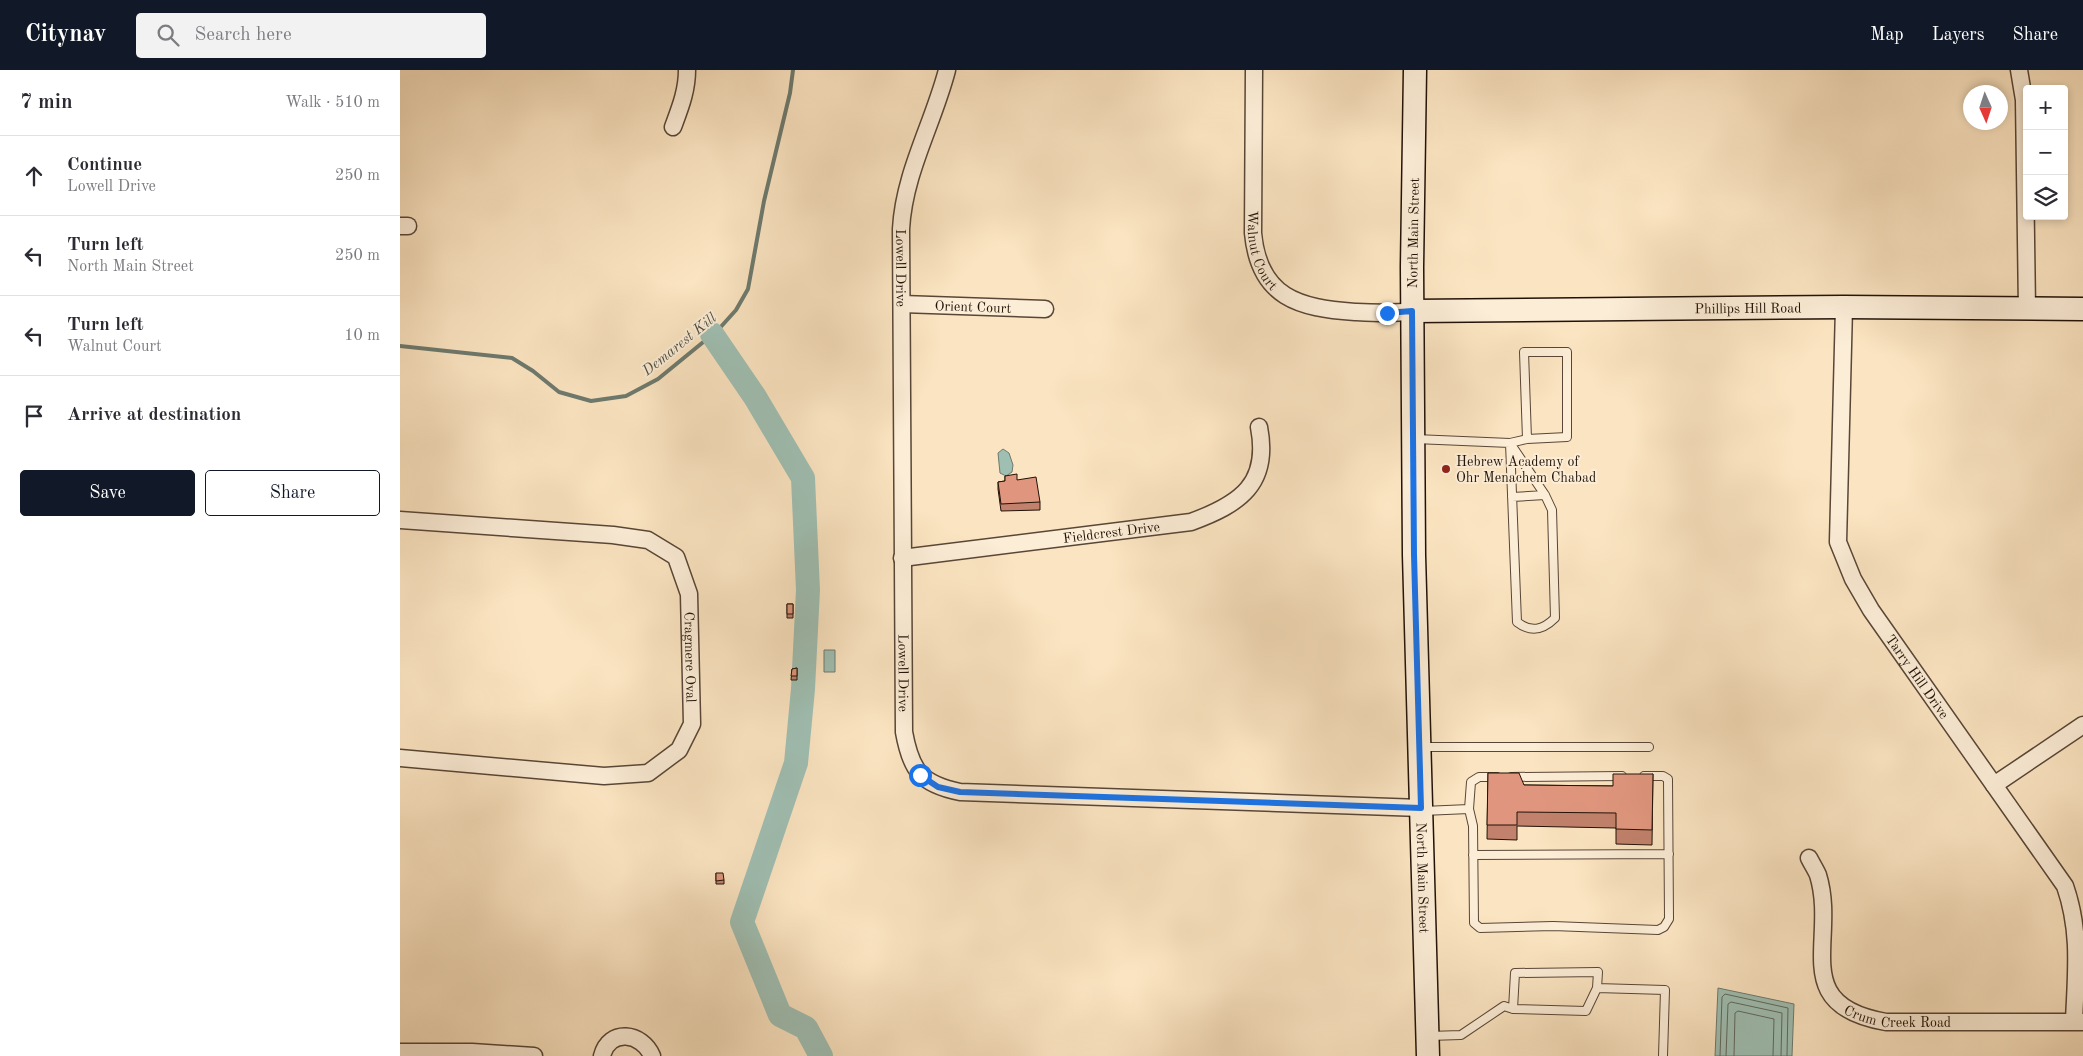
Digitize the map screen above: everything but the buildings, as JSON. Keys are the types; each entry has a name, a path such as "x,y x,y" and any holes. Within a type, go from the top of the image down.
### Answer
{"street":[{"path":"672,128 687,83 686,70"},
{"name":"Lowell Drive","path":"947,70 903,203 902,558 904,732 908,755 920,775 938,787 960,792 1421,810"},
{"name":"Walnut Court","path":"1254,70 1254,233 1257,253 1265,273 1287,296 1316,309 1387,313 1412,311"},
{"name":"North Main Street","path":"1415,70 1412,311 1413,439 1415,588 1428,1046"},
{"path":"2019,70 2024,100 2027,309"},
{"name":"Orient Court","path":"902,304 1045,309"},
{"name":"Phillips Hill Road","path":"1412,311 1844,307 2083,309"},
{"name":"Tarry Hill Drive","path":"1844,307 1838,542 1853,579 1871,610 2065,886 2074,911 2077,938 2078,1021"},
{"name":"Fieldcrest Drive","path":"902,558 1191,522 1236,500 1254,481 1261,466 1262,448 1259,427"},
{"name":"Cragmere Oval","path":"400,520 613,535 648,540 676,557 689,594 692,724 679,750 648,773 604,776 400,758"},
{"path":"1994,785 2083,725"},
{"name":"Crum Creek Road","path":"1809,858 1818,875 1821,894 1822,974 1830,994 1843,1008 1862,1018 1886,1022 2078,1021"},
{"path":"602,1056 607,1045 613,1040 629,1036 644,1042 652,1056"},
{"path":"400,1052 472,1052 534,1056"}],"lane":[{"path":"1413,439 1510,443 1527,439 1567,437 1567,352 1524,352 1527,439"},
{"path":"1510,443 1545,495 1552,510 1555,618 1548,626 1537,630 1524,628 1517,622 1510,443"},
{"path":"1512,497 1545,495"},
{"path":"1421,747 1649,747"},
{"path":"1663,776 1668,779 1669,854 1669,919 1664,927 1658,930 1553,926 1480,928 1474,923 1473,855 1469,809 1471,782 1479,777 1663,776"},
{"path":"1421,810 1469,809"},
{"path":"1473,855 1669,854"},
{"path":"1428,1046 1461,1035 1504,1006 1513,1009 1586,1011 1597,988 1598,972 1515,973 1513,1009"},
{"path":"1597,988 1665,990 1663,1056"}],"water":[{"path":"1003,449 1009,453 1013,465 1012,472 1006,476 1000,473 998,453"},
{"path":"824,650 835,650 835,672 824,672"},
{"path":"1718,988 1794,1004 1792,1056 1715,1056"}],"waterway":[{"name":"Demarest Kill","path":"400,346 512,358 533,371 559,392 591,401 626,396 658,379 718,330 736,310 748,289 764,201 790,93 793,70"},
{"path":"712,334 755,397 803,478 808,590 803,689 796,763 742,922 780,1015 806,1028 821,1056"}],"place":[{"name":"Hebrew Academy of Ohr Menachem Chabad","path":"1446,469"}],"route":[{"path":"920,775 938,787 960,792 1421,808 1421,747 1414,555 1412,311 1387,313"}]}
